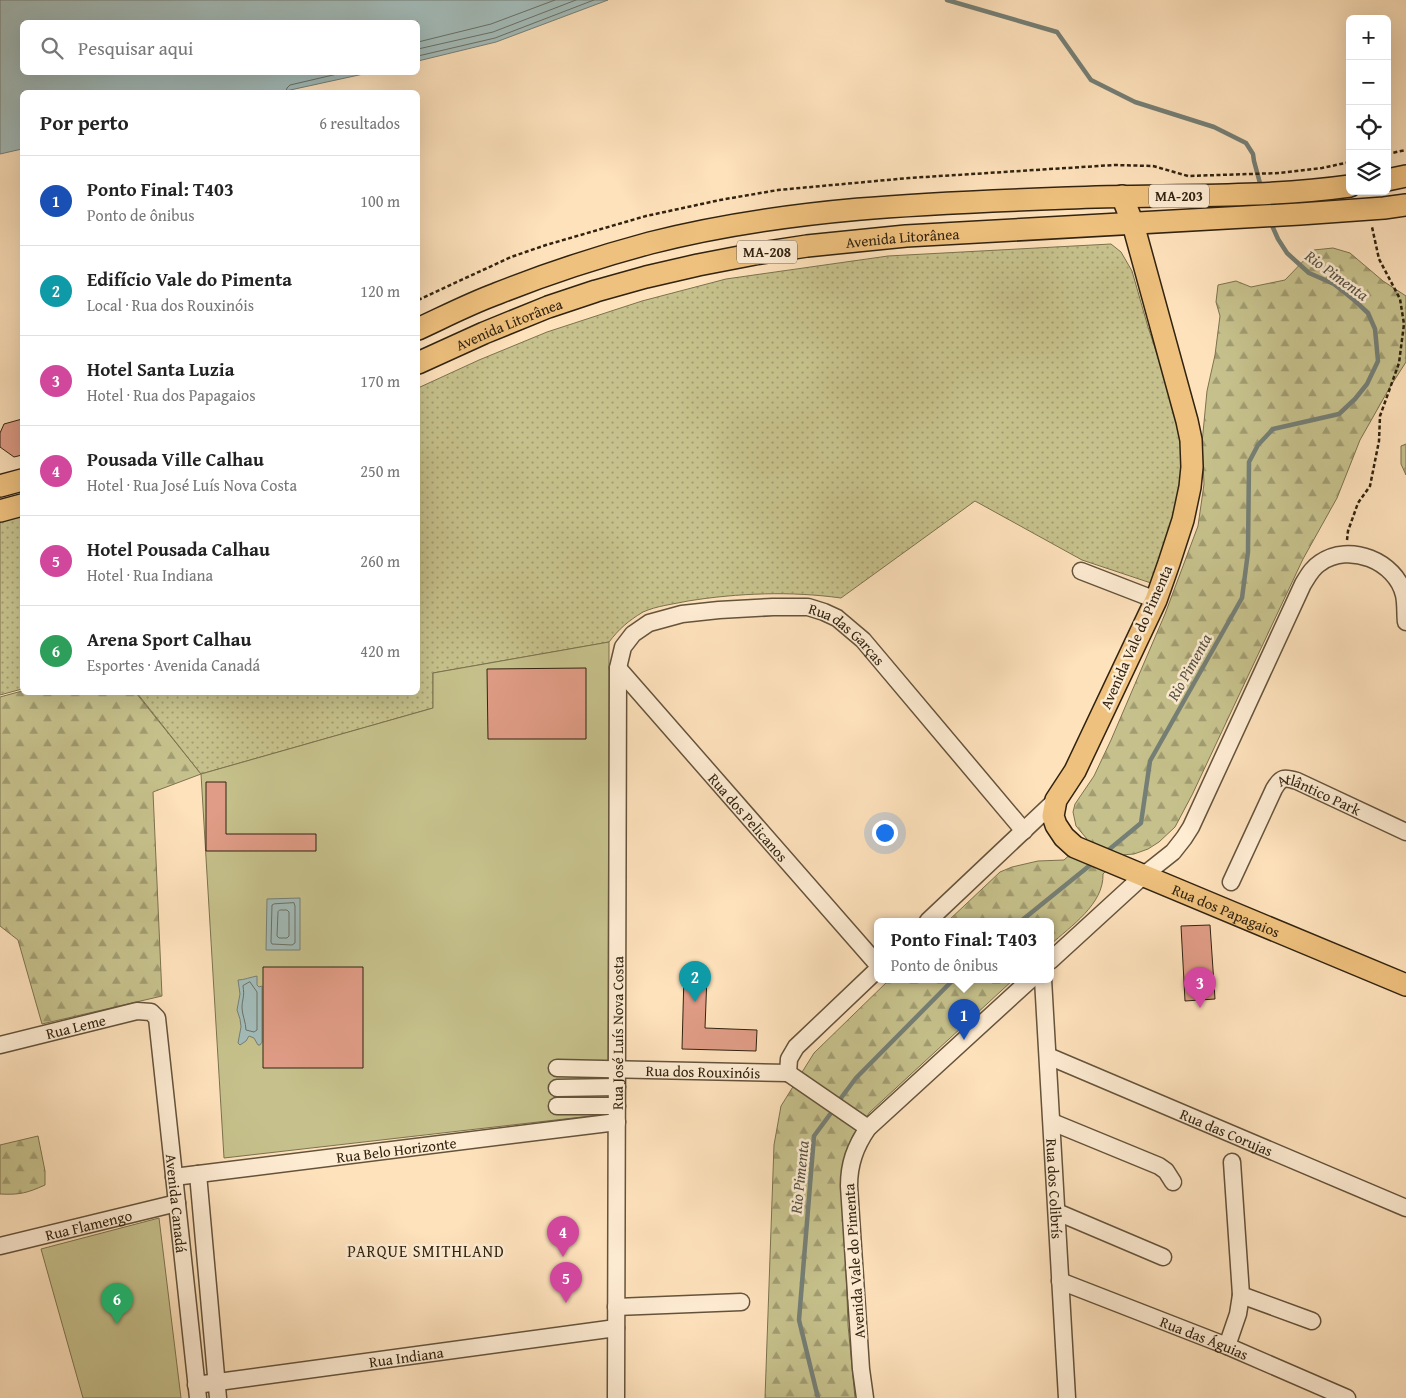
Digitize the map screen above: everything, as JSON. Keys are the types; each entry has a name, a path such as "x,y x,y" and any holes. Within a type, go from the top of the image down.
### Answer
{"main road":[{"path":"1391,179 1406,176"},
{"name":"Avenida Litorânea","path":"420,328 494,294 574,265 652,243 773,219 889,206 1122,196 1235,196 1346,186"},
{"name":"Avenida Vale do Pimenta","path":"1056,800 1075,771 1156,600 1183,520 1192,467 1191,440 1184,412 1133,224 1122,196"},
{"name":"Avenida Litorânea","path":"420,362 548,307 596,291 698,264 798,247 872,239 1300,214 1406,205"},
{"path":"0,486 20,481"},
{"path":"0,511 20,506"},
{"path":"1056,800 1054,816 1056,825"},
{"name":"Rua dos Papagaios","path":"1056,825 1064,837 1075,847 1122,866 1140,879 1406,985"}],"street":[{"path":"1054,957 1140,879 1173,852 1191,828 1303,584 1310,572 1319,563 1328,558 1352,554 1368,557 1382,565 1396,579 1404,596 1406,622"},
{"path":"1082,571 1156,600"},
{"name":"Rua das Garças","path":"618,668 623,647 633,634 649,623 665,618 700,612 773,607 808,607 824,612 837,618 863,640 1024,831"},
{"name":"Rua dos Pelicanos","path":"618,668 874,962"},
{"name":"Rua José Luís Nova Costa","path":"616,1398 618,668"},
{"name":"Atlântico Park","path":"1231,882 1274,789 1283,778 1297,781 1406,832"},
{"path":"931,918 1056,800"},
{"path":"1024,831 1040,826 1056,825"},
{"path":"868,1128 788,1073 789,1059 793,1050 874,971"},
{"name":"Avenida Vale do Pimenta","path":"865,1398 861,1369 849,1177 854,1153 868,1128 1027,983"},
{"name":"Rua dos Colibrís","path":"1044,983 1067,1398"},
{"name":"Rua Leme","path":"0,1045 137,1011 151,1012"},
{"name":"Avenida Canadá","path":"151,1012 157,1018 159,1024 197,1392"},
{"name":"Rua das Corujas","path":"1048,1056 1406,1208"},
{"name":"Rua dos Rouxinóis","path":"557,1068 788,1073"},
{"path":"557,1088 618,1086"},
{"path":"557,1106 618,1114"},
{"name":"Rua Belo Horizonte","path":"174,1177 618,1114"},
{"path":"1052,1122 1159,1166 1166,1171 1173,1182"},
{"path":"1227,1346 1238,1314 1241,1295 1232,1162"},
{"name":"Avenida Canadá","path":"198,1174 217,1390"},
{"name":"Rua Flamengo","path":"0,1246 177,1203"},
{"path":"1057,1212 1163,1257"},
{"name":"Rua das Águias","path":"1060,1281 1227,1346 1347,1398"},
{"path":"1241,1295 1312,1321"},
{"path":"616,1307 741,1302"},
{"name":"Rua Indiana","path":"197,1392 616,1328"}],"path":[{"path":"1391,153 1406,150"},
{"path":"1244,175 1280,174 1346,163"},
{"path":"1345,554 1348,530 1358,502 1370,486 1379,441 1380,416 1399,363 1404,324 1400,299 1379,259 1368,209"}],"green space":[{"path":"1111,244 1121,252 1132,271 1175,409 1181,437 1181,500 1154,584 1082,560 975,501 841,598 803,594 726,596 654,608 643,612 628,622 609,642 433,673 433,708 201,774 139,695 420,695 420,387 547,332 642,301 726,279 888,256"},
{"path":"1333,248 1350,253 1383,281 1406,296 1406,362 1360,440 1337,498 1303,559 1192,795 1175,827 1159,842 1148,849 1134,854 1121,855 1103,874 1102,885 1092,905 1085,914 1054,941 1054,918 951,918 1000,872 1038,861 1064,860 1087,839 1076,826 1073,812 1075,804 1094,776 1111,740 1165,614 1198,526 1204,484 1202,443 1207,391 1215,355 1220,316 1216,302 1218,285 1236,281 1251,287 1285,280 1314,250"},
{"path":"1406,444 1406,475 1401,464 1401,446"},
{"path":"20,516 20,690 0,695 0,522"},
{"path":"609,642 608,1114 224,1158 201,774 433,708 433,673"},
{"path":"20,692 20,695 138,695 201,774 153,792 162,996 42,1024 18,940 0,926 0,697"},
{"path":"886,983 1010,983 870,1112 853,1135 845,1154 843,1182 848,1325 855,1398 765,1398 774,1145 781,1106 814,1053"},
{"path":"38,1136 45,1171 45,1185 23,1193 0,1194 0,1145"},
{"path":"159,1218 181,1398 83,1398 41,1249"}],"water":[{"path":"0,0 608,0 496,42 420,61 420,20 20,20 20,75 359,75 290,90 20,90 20,149 0,154"},
{"path":"300,898 300,950 266,950 267,899"},
{"path":"257,976 257,985 259,987 262,986 262,1042 258,1045 254,1038 249,1036 240,1045 238,1043 241,1027 237,1010 240,994 238,980"}],"building":[{"path":"20,420 20,456 14,457 0,447 0,433 4,424"},
{"path":"586,668 586,739 488,739 487,669"},
{"path":"206,782 226,782 226,834 316,834 316,851 206,851"},
{"path":"1210,925 1215,999 1185,1001 1181,926"},
{"path":"263,967 363,967 363,1068 263,1068"},
{"path":"684,975 707,976 705,1028 757,1030 756,1051 682,1049"}],"waterway":[{"name":"Rio Pimenta","path":"947,0 1057,32 1091,80 1135,102 1214,127 1246,143 1253,154 1261,187"},
{"name":"Rio Pimenta","path":"1106,852 1141,823 1150,761 1242,598 1248,552 1249,462 1258,445 1273,429 1339,414 1367,384 1378,361 1375,329 1368,313 1334,284 1309,273 1287,253 1270,221"},
{"name":"Rio Pimenta","path":"1025,918 1094,862"},
{"name":"Rio Pimenta","path":"838,1102 856,1078 950,983"},
{"name":"Rio Pimenta","path":"818,1398 799,1320 814,1136 834,1109"}],"place":[{"name":"Edifício Vale do Pimenta","path":"695,1002"},
{"name":"Hotel Santa Luzia","path":"1200,1008"},
{"name":"Ponto Final: T403","path":"964,1040"},
{"name":"Pousada Ville Calhau","path":"563,1257"},
{"name":"Hotel Pousada Calhau","path":"566,1303"},
{"name":"Arena Sport Calhau","path":"117,1324"}],"district":[{"name":"PARQUE SMITHLAND","path":"426,1251"}]}
